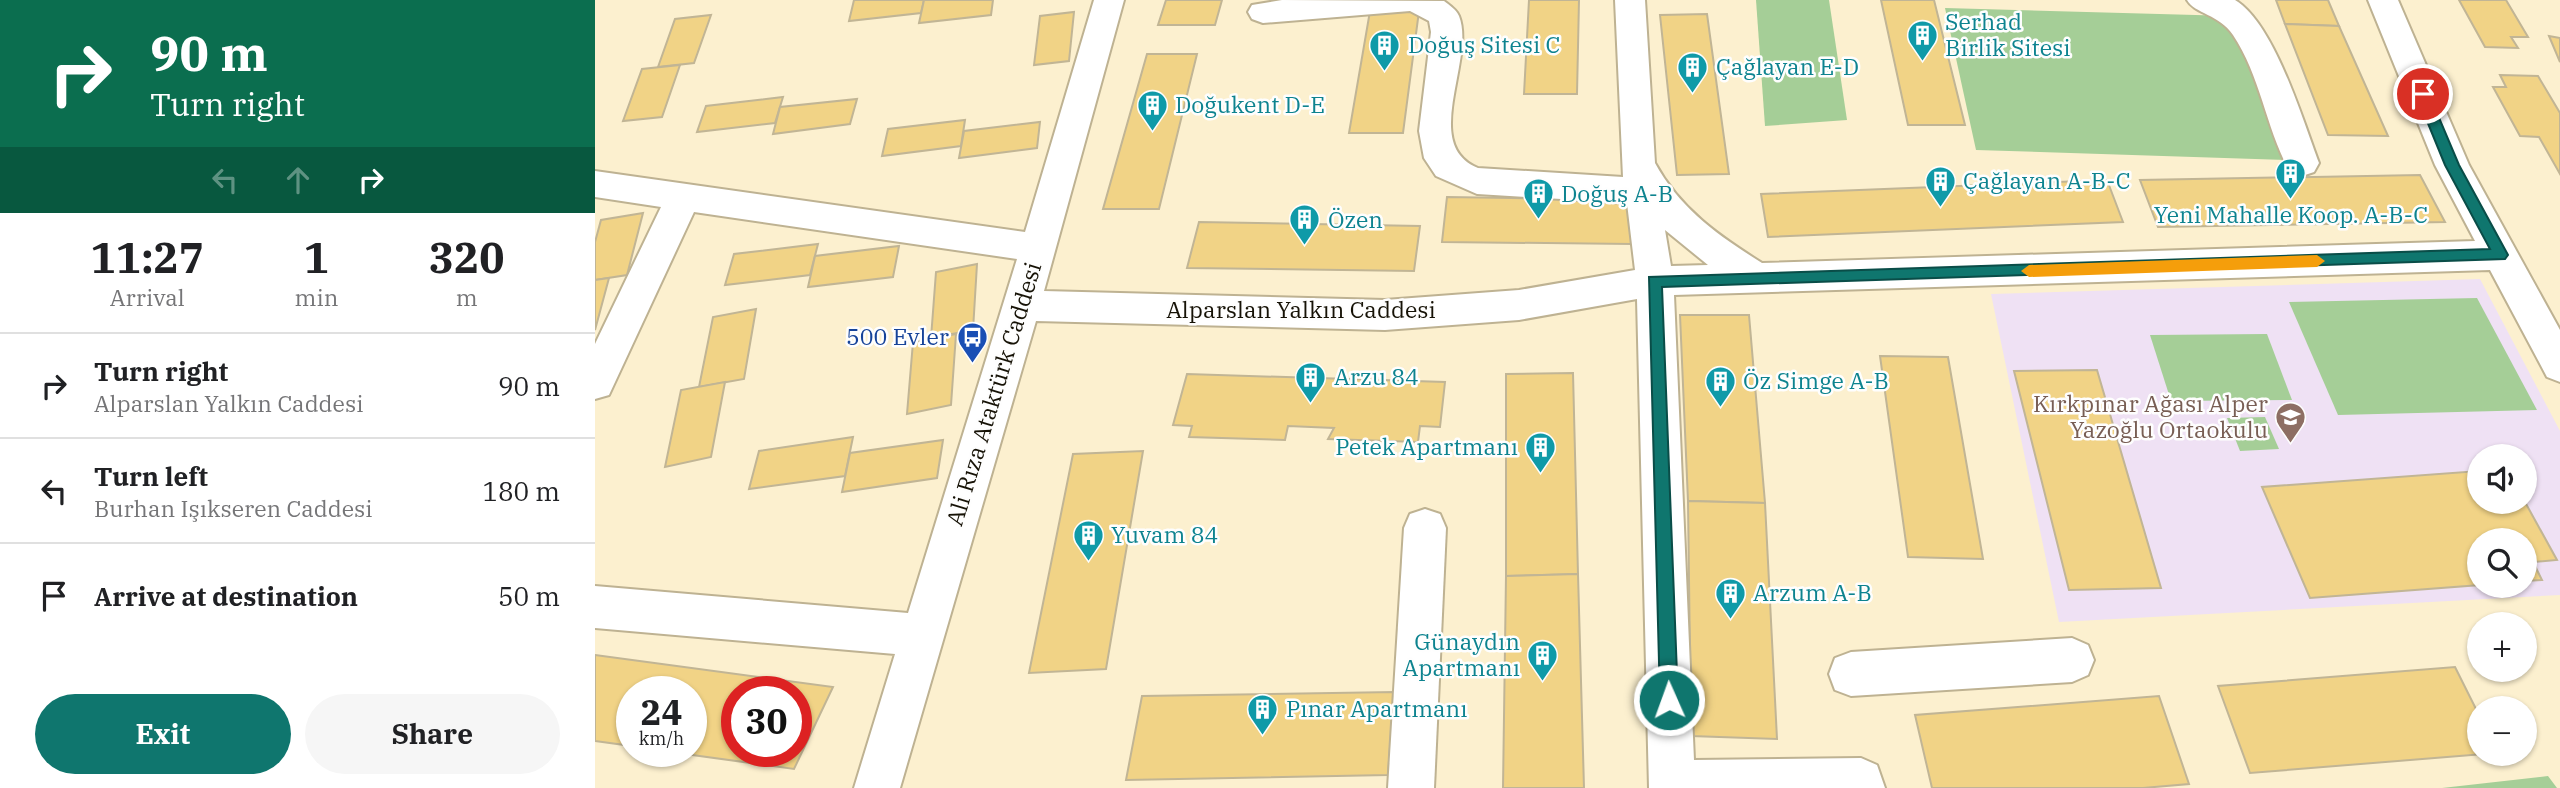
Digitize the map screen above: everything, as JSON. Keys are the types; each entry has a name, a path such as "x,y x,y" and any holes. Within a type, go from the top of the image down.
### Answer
{"street":[{"name":"Ali Rıza Ataktürk Caddesi","path":"877,788 1022,306 1109,0"},
{"path":"1630,0 1639,173 1655,281 1672,786 1861,781 1862,788"},
{"path":"2201,0 2231,11 2244,28 2260,57 2302,163"},
{"path":"2383,0 2452,165 2560,366"},
{"path":"1263,12 1412,1 1433,8 1444,17 1446,33 1436,130 1441,157 1453,172 1477,181 1639,173 1674,217 1706,245 1761,280"},
{"path":"595,184 1037,248"},
{"path":"595,383 683,198"},
{"name":"Alparslan Yalkın Caddesi","path":"1022,306 1385,315 1519,305 1655,281 1761,280 2500,255"},
{"path":"1411,788 1425,528"},
{"path":"595,607 921,635"},
{"path":"1851,674 2072,660"}],"shaded area":[{"name":"Kırkpınar Ağası Alper Yazoğlu Ortaokulu","path":"2480,279 2560,431 2560,595 2537,596 2537,528 2467,528 2467,598 2504,598 2059,622 1991,294"}],"green space":[{"path":"1756,0 1829,0 1847,120 1765,126"},
{"path":"1945,8 2232,16 2286,160 1976,150"},
{"path":"2477,298 2537,410 2338,415 2289,302"},
{"path":"2267,334 2292,400 2171,401 2150,335"},
{"path":"2265,417 2279,449 2240,451 2227,418"},
{"path":"2548,776 2557,788 2442,788"}],"building":[{"path":"854,0 924,0 921,13 849,21"},
{"path":"924,0 993,0 991,15 919,23"},
{"path":"1166,0 1222,0 1215,25 1158,25"},
{"path":"1529,0 1579,0 1577,94 1524,94"},
{"name":"Serhad Birlik Sitesi","path":"1881,0 1934,0 1965,125 1908,125"},
{"path":"2276,0 2328,0 2339,26 2285,24"},
{"path":"2459,0 2506,0 2528,37 2511,37 2518,48 2485,47"},
{"name":"Doğuş Sitesi C","path":"1370,11 1419,11 1403,133 1349,133"},
{"path":"1074,12 1069,61 1034,65 1040,16"},
{"name":"Çağlayan E-D","path":"1707,14 1729,174 1677,175 1660,15"},
{"path":"711,15 694,63 658,67 675,19"},
{"path":"2285,24 2339,26 2388,136 2328,135"},
{"path":"2549,36 2560,38 2560,62"},
{"name":"Doğukent D-E","path":"1147,54 1197,54 1159,209 1103,209"},
{"path":"680,65 662,117 623,121 642,69"},
{"path":"2500,75 2538,76 2560,113 2560,174 2539,137 2520,136 2493,87 2506,87"},
{"path":"783,97 775,123 697,132 706,106"},
{"path":"857,99 850,124 773,134 780,107"},
{"path":"965,120 961,146 882,156 888,129"},
{"path":"1040,122 1037,148 959,158 964,131"},
{"name":"Yeni Mahalle Koop. A-B-C","path":"2420,175 2445,222 2158,227 2140,180"},
{"name":"Çağlayan A-B-C","path":"2107,180 2123,222 1768,237 1761,194"},
{"name":"Doğuş A-B","path":"1447,197 1632,200 1632,244 1442,242"},
{"path":"643,213 627,275 595,280 595,242 601,220"},
{"name":"Özen","path":"1199,222 1420,226 1414,271 1187,268"},
{"path":"818,244 810,275 725,285 734,254"},
{"path":"899,246 893,277 808,287 815,256"},
{"path":"977,264 973,330 931,338 936,272"},
{"path":"609,278 595,330 595,280"},
{"path":"756,309 744,379 699,387 713,317"},
{"name":"Öz Simge A-B","path":"1680,315 1749,315 1765,503 1688,501"},
{"path":"956,334 951,405 907,414 913,342"},
{"path":"1880,356 1948,357 1983,559 1908,557"},
{"path":"2097,370 2161,588 2069,590 2014,371"},
{"name":"Petek Apartmanı","path":"1573,373 1578,574 1506,576 1506,374"},
{"name":"Arzu 84","path":"1187,374 1445,382 1440,427 1420,426 1418,442 1328,439 1334,428 1288,426 1285,440 1189,437 1192,426 1173,425"},
{"path":"725,382 711,457 665,467 681,390"},
{"path":"853,437 845,476 749,489 759,451"},
{"path":"943,440 937,478 842,492 850,453"},
{"name":"Yuvam 84","path":"1143,451 1106,669 1029,673 1073,454"},
{"path":"2467,472 2467,514 2532,514 2557,560 2537,562 2537,528 2467,528 2467,586 2310,598 2262,487"},
{"name":"Arzum A-B","path":"1688,501 1765,503 1777,739 1691,736"},
{"name":"Günaydın Apartmanı","path":"1578,574 1584,788 1503,788 1506,576"},
{"path":"595,655 751,676 721,676 721,759 707,757 707,676 616,676 616,744 595,741"},
{"path":"2455,667 2470,696 2467,696 2467,755 2250,773 2218,686"},
{"path":"812,684 833,687 812,731"},
{"name":"Pınar Apartmanı","path":"1394,692 1388,775 1126,780 1142,696"},
{"path":"2159,696 2189,784 2143,788 1932,788 1915,715"}],"slow traffic":[{"path":"2029,271 2317,261"}],"place":[{"name":"Serhad Birlik Sitesi","path":"1922,62"},
{"name":"Doğuş Sitesi C","path":"1385,72"},
{"name":"Çağlayan E-D","path":"1693,94"},
{"name":"Doğukent D-E","path":"1152,132"},
{"name":"Yeni Mahalle Koop. A-B-C","path":"2291,201"},
{"name":"Çağlayan A-B-C","path":"1940,208"},
{"name":"Doğuş A-B","path":"1538,221"},
{"name":"Özen","path":"1305,247"},
{"name":"500 Evler","path":"972,364"},
{"name":"Arzu 84","path":"1311,404"},
{"name":"Öz Simge A-B","path":"1720,408"},
{"name":"Kırkpınar Ağası Alper Yazoğlu Ortaokulu","path":"2291,444"},
{"name":"Petek Apartmanı","path":"1541,474"},
{"name":"Yuvam 84","path":"1088,562"},
{"name":"Arzum A-B","path":"1730,620"},
{"name":"Günaydın Apartmanı","path":"1543,682"},
{"name":"Pınar Apartmanı","path":"1263,736"}],"route":[{"path":"1669,700 1655,281 1761,280 2500,255 2452,165 2423,94"}]}
